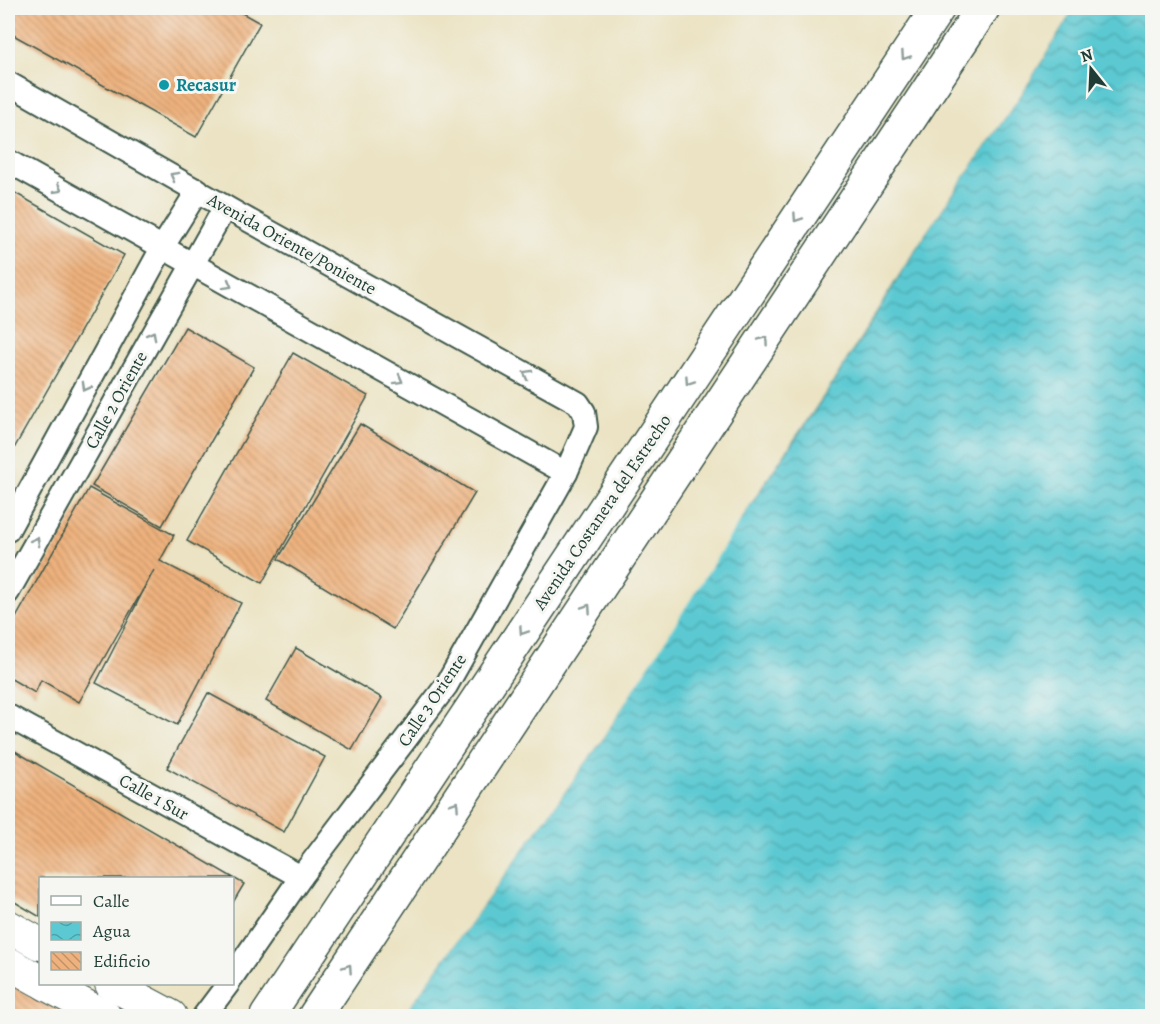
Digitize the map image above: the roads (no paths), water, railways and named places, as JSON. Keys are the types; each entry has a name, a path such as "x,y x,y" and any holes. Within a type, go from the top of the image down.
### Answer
{"main road":[{"name":"Avenida Costanera del Estrecho","path":"267,1017 938,8"},
{"path":"315,1017 983,8"}],"street":[{"name":"Avenida Oriente/Poniente","path":"8,83 225,207 578,403"},
{"path":"8,160 566,473"},
{"name":"Calle 2 Oriente","path":"8,530 162,248 198,190"},
{"name":"Calle 2 Oriente","path":"8,592 225,207"},
{"name":"Calle 3 Oriente","path":"234,974 302,878 446,686 566,473 586,427 584,412 578,403"},
{"name":"Calle 1 Sur","path":"8,716 302,878"},
{"path":"8,926 39,943"},
{"path":"8,963 39,980"},
{"path":"47,985 105,1017"},
{"path":"113,985 171,1017"},
{"path":"204,1017 227,985"}],"water":[{"path":"1074,8 1152,8 1152,1016 403,1016 600,743 709,566 835,380 927,231 1024,90"}],"place":[{"name":"Recasur","path":"164,85"}]}
